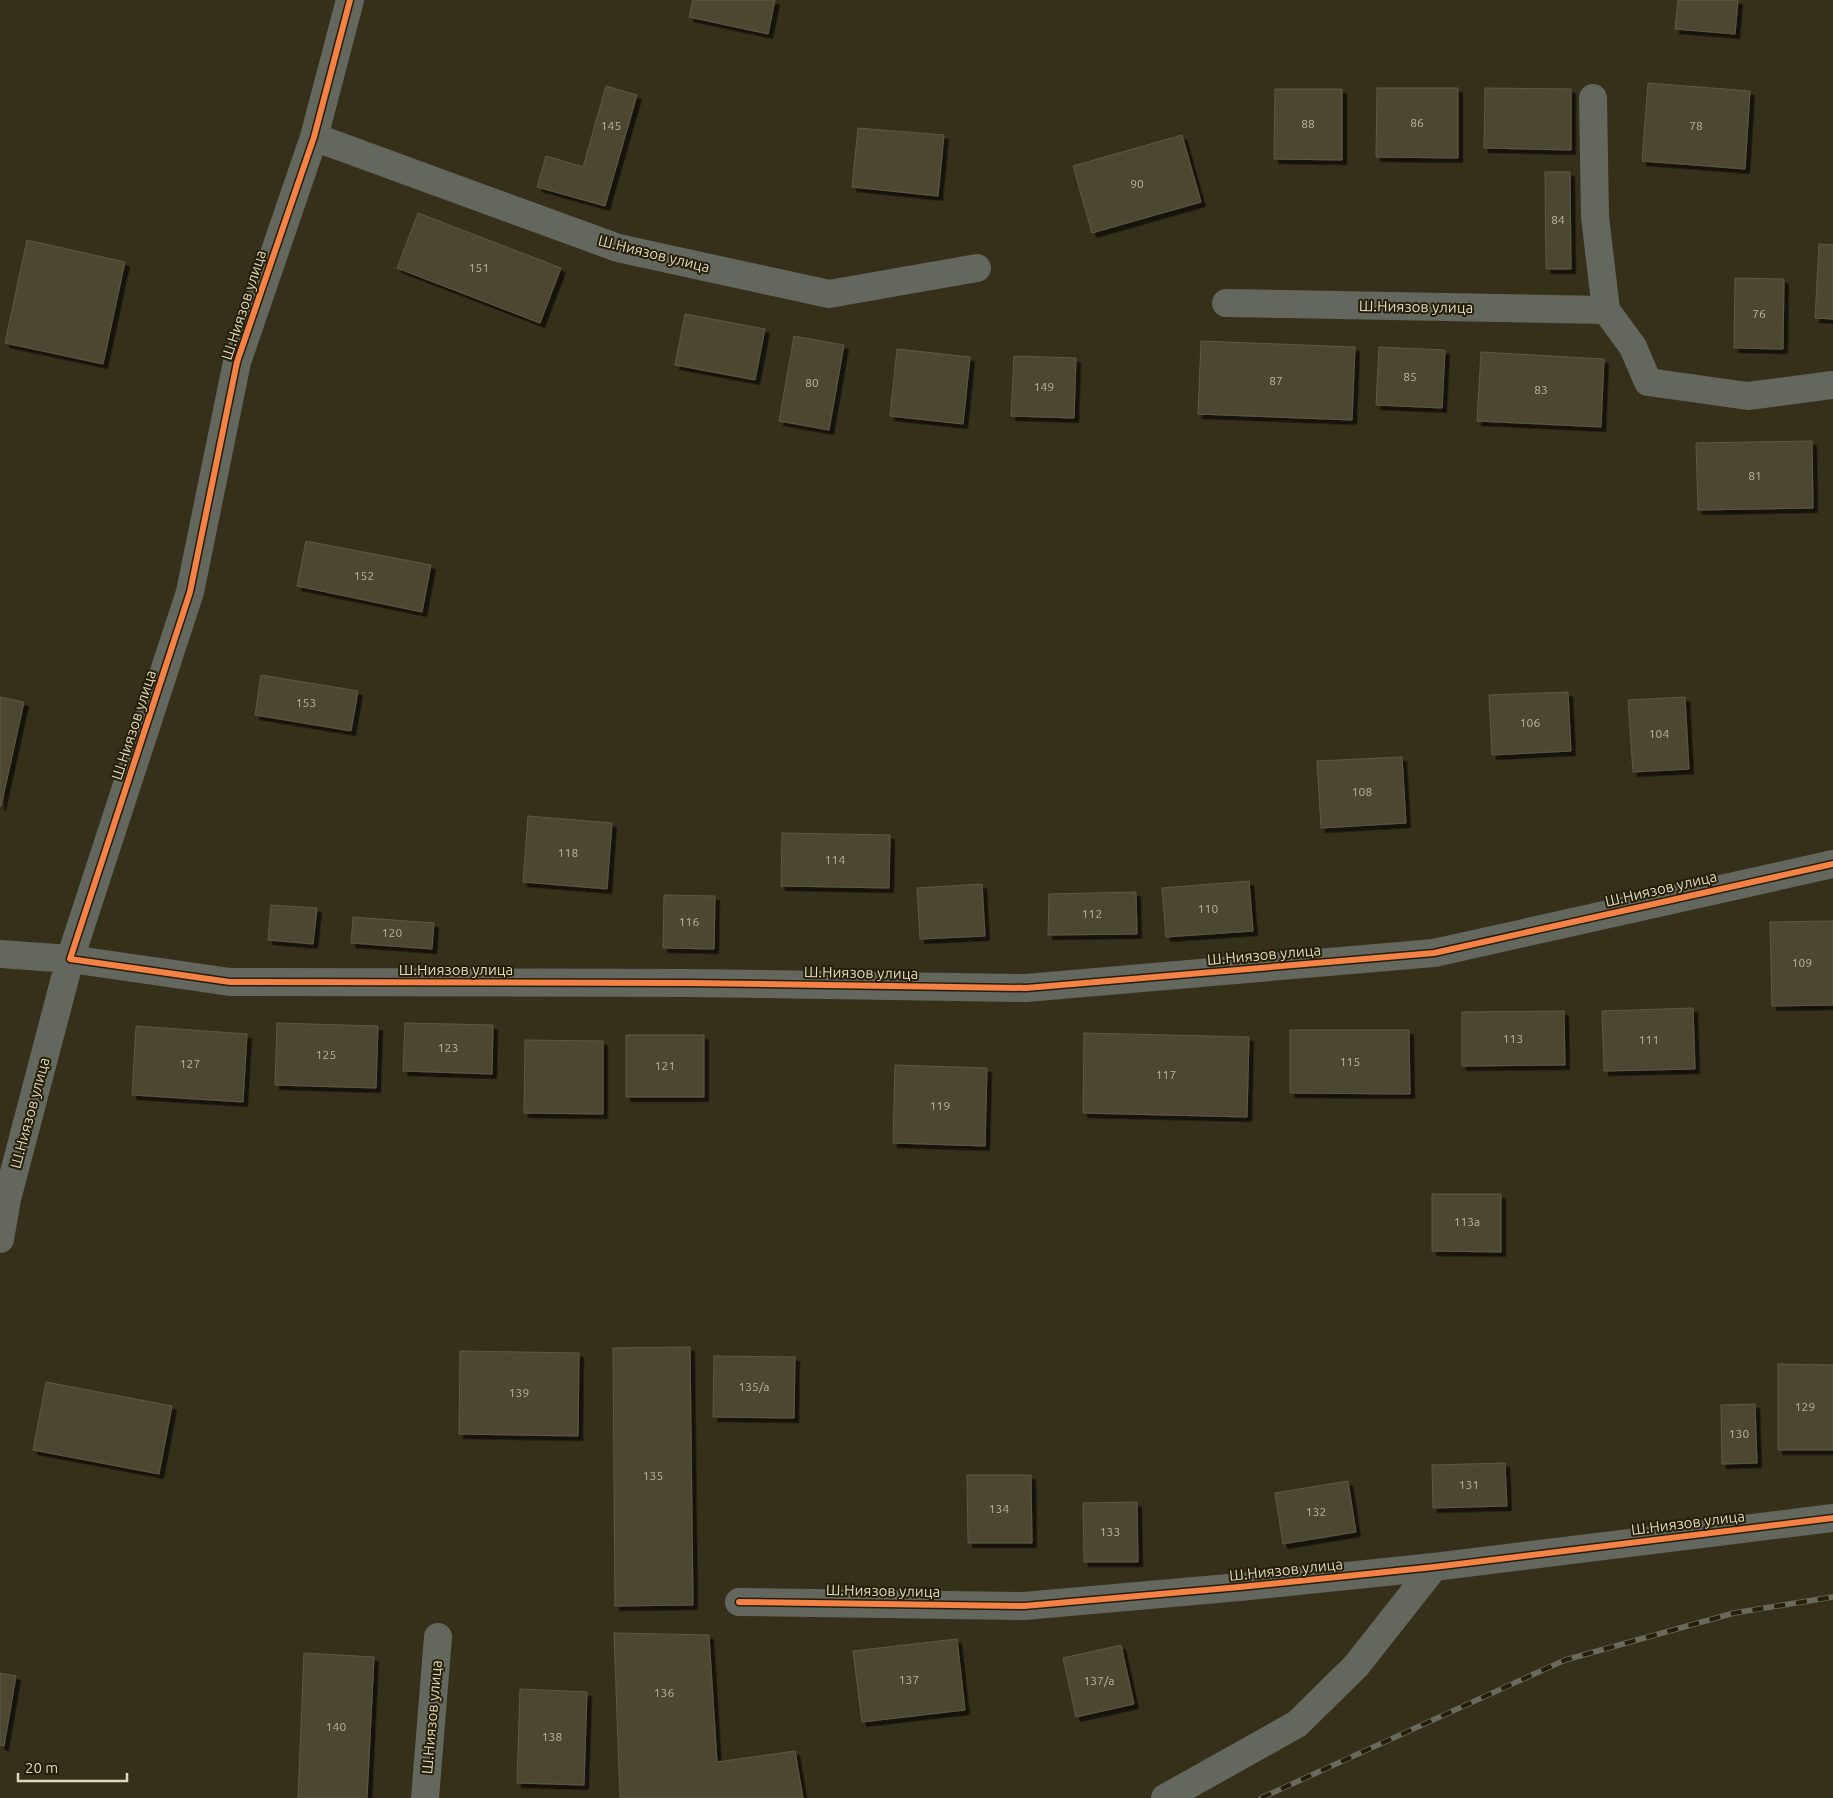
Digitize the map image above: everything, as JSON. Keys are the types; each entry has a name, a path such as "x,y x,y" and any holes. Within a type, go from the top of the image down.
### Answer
{"street":[{"name":"Ш.Ниязов улица","path":"0,1239 8,1199 70,959 190,592 237,362 314,137 350,0"},
{"path":"1593,98 1595,217 1606,310 1634,347 1648,382 1748,396 1833,385"},
{"name":"Ш.Ниязов улица","path":"314,137 618,248 829,294 976,268"},
{"name":"Ш.Ниязов улица","path":"1226,303 1606,310"},
{"name":"Ш.Ниязов улица","path":"0,954 70,959 230,982 688,983 1026,988 1434,953 1833,864"},
{"name":"Ш.Ниязов улица","path":"739,1602 1024,1606 1240,1587 1434,1566 1833,1518"},
{"path":"1166,1798 1298,1724 1356,1666 1434,1566"},
{"name":"Ш.Ниязов улица","path":"425,1798 438,1637"}],"building":[{"path":"693,0 775,0 768,34 689,17"},
{"path":"1678,0 1738,0 1735,34 1675,29"},
{"path":"1648,83 1750,91 1745,169 1642,161"},
{"path":"606,86 637,95 605,206 537,187 546,156 583,167"},
{"path":"1377,88 1458,88 1458,158 1376,157"},
{"path":"1485,88 1571,89 1571,150 1484,148"},
{"path":"1275,89 1342,89 1342,160 1274,159"},
{"path":"858,128 944,135 938,196 852,187"},
{"path":"1182,135 1201,202 1092,233 1073,166"},
{"path":"1545,172 1570,172 1571,269 1546,269"},
{"path":"418,213 561,268 540,323 397,268"},
{"path":"27,240 125,262 103,364 5,343"},
{"path":"1819,244 1833,245 1833,319 1815,318"},
{"path":"1735,278 1784,279 1783,349 1734,348"},
{"path":"685,314 765,329 755,380 675,365"},
{"path":"794,336 844,345 829,430 779,421"},
{"path":"1201,341 1355,347 1352,420 1198,414"},
{"path":"1379,347 1445,350 1442,408 1376,405"},
{"path":"897,349 970,357 963,424 890,416"},
{"path":"1481,352 1604,359 1601,427 1477,421"},
{"path":"1014,356 1076,358 1074,418 1011,416"},
{"path":"1812,441 1813,508 1698,510 1696,443"},
{"path":"306,541 431,565 422,612 297,586"},
{"path":"261,675 358,691 351,731 255,715"},
{"path":"1568,692 1571,751 1492,755 1489,695"},
{"path":"0,697 24,702 1,806 0,806"},
{"path":"1685,697 1689,769 1633,772 1628,700"},
{"path":"1402,757 1406,823 1321,828 1317,761"},
{"path":"528,816 612,823 607,889 523,882"},
{"path":"782,833 890,835 889,888 781,886"},
{"path":"1249,881 1253,931 1166,937 1162,888"},
{"path":"982,884 985,936 920,939 917,888"},
{"path":"1136,892 1137,934 1048,935 1049,894"},
{"path":"664,895 715,896 714,949 663,948"},
{"path":"271,905 317,908 313,944 268,940"},
{"path":"353,917 434,923 432,949 351,943"},
{"path":"1833,921 1833,1005 1772,1006 1770,922"},
{"path":"1693,1008 1695,1069 1604,1071 1602,1011"},
{"path":"1564,1011 1565,1065 1462,1066 1462,1012"},
{"path":"277,1023 378,1026 376,1088 275,1085"},
{"path":"405,1023 493,1025 492,1074 403,1071"},
{"path":"136,1026 247,1034 243,1102 132,1095"},
{"path":"1290,1030 1409,1030 1410,1094 1290,1093"},
{"path":"1084,1033 1249,1037 1247,1117 1083,1113"},
{"path":"626,1035 704,1035 704,1097 626,1097"},
{"path":"525,1040 603,1041 603,1114 524,1113"},
{"path":"895,1065 987,1068 985,1146 893,1143"},
{"path":"1432,1194 1501,1194 1501,1252 1432,1251"},
{"path":"690,1347 693,1605 615,1606 613,1348"},
{"path":"460,1351 579,1353 578,1436 459,1434"},
{"path":"714,1356 795,1357 794,1418 713,1417"},
{"path":"1778,1364 1833,1365 1833,1450 1778,1450"},
{"path":"46,1382 172,1406 159,1474 33,1450"},
{"path":"1755,1404 1757,1463 1722,1464 1721,1405"},
{"path":"1505,1463 1507,1506 1433,1508 1432,1465"},
{"path":"967,1475 1031,1475 1032,1543 968,1543"},
{"path":"1348,1481 1356,1532 1283,1544 1275,1493"},
{"path":"1137,1502 1138,1562 1084,1562 1083,1503"},
{"path":"614,1633 709,1635 717,1762 795,1751 803,1798 620,1798"},
{"path":"957,1639 965,1710 862,1722 853,1651"},
{"path":"1121,1645 1134,1704 1076,1717 1063,1658"},
{"path":"304,1653 374,1657 367,1798 298,1798"},
{"path":"0,1673 16,1676 4,1746 0,1745"},
{"path":"520,1689 587,1692 584,1785 517,1783"}],"railway":[{"path":"1261,1798 1565,1660 1734,1613 1833,1597"}],"cycle path":[{"path":"350,0 314,137 237,362 190,592 70,959 230,982 688,983 1026,988 1434,953 1833,864"},
{"path":"739,1602 1024,1606 1240,1587 1434,1567 1833,1518"}]}
